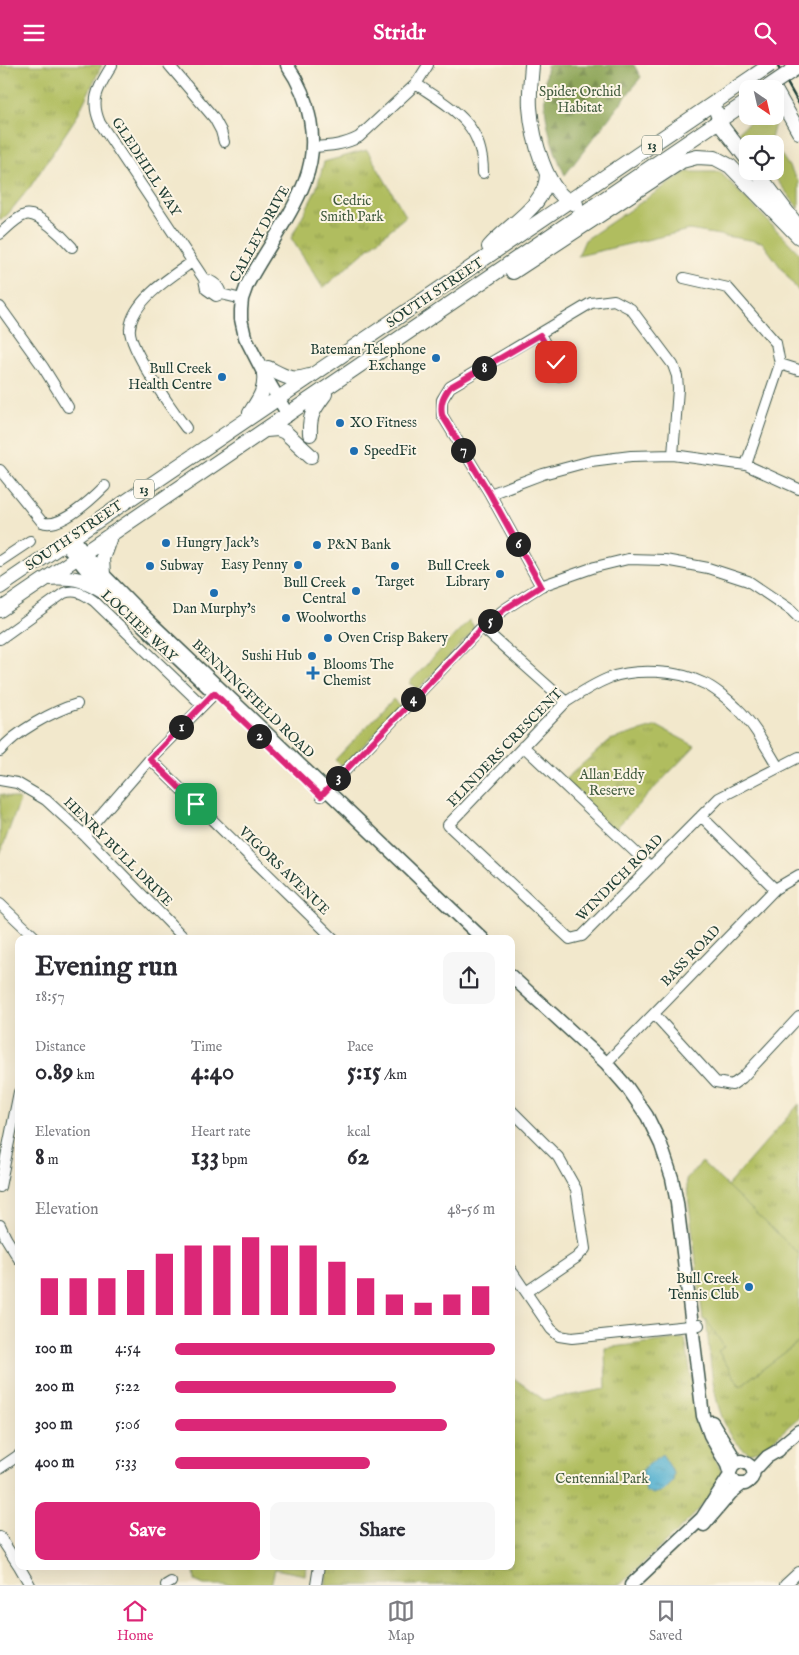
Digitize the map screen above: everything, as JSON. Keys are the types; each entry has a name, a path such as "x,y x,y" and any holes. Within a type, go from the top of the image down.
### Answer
{"highway":[{"path":"532,65 530,107 534,132 547,175 555,190 568,201 582,205 594,205"},
{"name":"SOUTH STREET","path":"0,587 723,97 758,70 770,65"},
{"path":"778,80 799,65"},
{"path":"758,70 767,80"},
{"path":"723,97 716,109 719,120 739,148"},
{"path":"784,105 799,132"},
{"name":"SOUTH STREET","path":"0,610 739,107"},
{"path":"449,305 504,277 682,161 697,157 715,158 730,167 799,237"},
{"path":"473,267 492,243 523,216 541,194 547,184 547,175"},
{"path":"763,180 799,228"},
{"path":"394,320 404,324 406,335"},
{"path":"244,422 260,400 263,391 264,367 295,379 315,374"},
{"path":"310,434 309,422 315,407 334,384"},
{"path":"266,430 278,429 285,432 311,457"},
{"path":"103,574 102,559 111,534"},
{"path":"46,578 67,577 83,580 96,585 111,596"}],"main road":[{"name":"CALLEY DRIVE","path":"286,65 305,99 309,114 312,147 302,190 253,273 242,299 241,319 248,342 292,412"},
{"name":"BENNINGFIELD ROAD","path":"69,540 80,555 103,574 217,690 468,935"},
{"name":"BENNINGFIELD ROAD","path":"80,555 85,570 111,596 217,690"},
{"name":"BENNINGFIELD ROAD","path":"323,793 479,935"},
{"path":"515,970 608,1060 647,1116 661,1145 668,1163 677,1203 695,1326 712,1423 734,1458 752,1467 753,1472"},
{"path":"515,979 608,1060"},
{"path":"695,1326 703,1416 710,1435 724,1459 730,1474 734,1481 741,1485"},
{"path":"638,1584 708,1521 731,1493 741,1485 749,1482 753,1472 767,1457 779,1450 782,1445 799,1431"},
{"path":"638,1584 702,1518 730,1474 733,1466 775,1445 782,1445"}],"street":[{"name":"GLEDHILL WAY","path":"112,65 97,91 94,102 98,118 204,279 218,286 222,294 242,299"},
{"path":"169,65 214,118 224,142"},
{"path":"312,147 331,146 349,142 359,137 416,84 428,65"},
{"path":"416,84 449,106 472,129 483,155 483,173"},
{"path":"0,234 20,217 31,214 41,220 72,247"},
{"path":"186,428 170,406 132,341 130,327 136,313 147,297 192,262"},
{"path":"684,278 728,288 776,343 780,364 746,465"},
{"path":"541,586 490,494 442,415 442,400 450,387 591,303 614,301 632,309 673,365 677,376 678,389 673,455"},
{"path":"0,307 43,367 68,407"},
{"path":"540,335 556,362 559,376"},
{"path":"780,364 799,370"},
{"path":"490,494 543,474 591,461 631,456 673,455 746,465 799,489"},
{"path":"0,470 42,522 50,524 56,523 72,513 105,486"},
{"path":"0,561 30,541"},
{"path":"323,793 483,627 505,609 541,586 595,567 628,559 665,560 708,567 748,581 791,610 799,618"},
{"name":"LOCHEE WAY","path":"0,639 64,593 73,591 82,593 101,608 202,705"},
{"path":"483,627 566,702"},
{"name":"FLINDERS CRESCENT","path":"448,825 566,702 580,692 611,677 641,671 671,673 703,683 737,708 761,739 778,767"},
{"path":"84,835 150,759 217,690"},
{"path":"0,751 7,743 47,717 77,704"},
{"path":"523,746 651,867"},
{"name":"WINDICH ROAD","path":"448,825 570,939 582,936 719,798 799,757"},
{"name":"VIGORS AVENUE","path":"150,759 330,935"},
{"name":"HENRY BULL DRIVE","path":"0,780 16,783 46,800 84,835 181,935"},
{"path":"701,816 775,889"},
{"name":"BASS ROAD","path":"608,1060 775,889 799,875"},
{"path":"0,904 33,935"},
{"path":"654,1014 716,1082 732,1085 742,1077 799,1017"},
{"path":"0,1187 15,1112"},
{"path":"515,1115 558,1157 576,1189 585,1249 576,1258 526,1292"},
{"path":"0,1225 3,1240 15,1254"},
{"path":"515,1276 551,1329 559,1336 572,1338 695,1326"},
{"path":"0,1468 15,1458"},
{"path":"0,1537 15,1558"},
{"path":"22,1570 30,1585"},
{"path":"316,1585 318,1570"},
{"path":"784,1585 799,1573"}],"green space":[{"path":"0,65 102,65 77,116 30,187 0,221"},
{"name":"Spider Orchid Habitat","path":"547,65 634,65 641,77 565,175 554,148 547,121 544,93"},
{"path":"746,125 774,125 772,135 742,135 739,131"},
{"name":"Cedric Smith Park","path":"367,150 406,216 323,288 291,238 316,190 324,162"},
{"path":"784,159 799,182 799,209 777,180 784,180"},
{"path":"686,172 720,172 799,253 799,292 762,242 689,230 578,256 585,240"},
{"path":"469,620 474,630 419,688 409,683"},
{"path":"393,699 401,707 343,766 335,760"},
{"name":"Allan Eddy Reserve","path":"657,726 695,746 613,831 562,782 610,740"},
{"path":"0,794 20,800 0,854"},
{"path":"799,1104 799,1254 727,1186"},
{"name":"Bull Creek Tennis Club","path":"702,1162 799,1254 799,1342 740,1386 718,1351 723,1347 706,1320 703,1320 686,1179"},
{"path":"706,1319 724,1347 718,1351 740,1386 799,1342 799,1417 762,1450 749,1453 736,1442 727,1428 715,1393"},
{"name":"Centennial Park","path":"685,1338 699,1427 722,1473 716,1485 696,1513 620,1585 326,1585 327,1570 515,1570 515,1379 544,1400 606,1389 605,1348"},
{"path":"194,1570 275,1570 271,1585 204,1585 195,1581"},
{"path":"280,1570 306,1570 305,1575"}],"water":[{"path":"662,1454 674,1473 673,1482 664,1491 652,1494 646,1492 642,1470"}],"railway":[{"path":"777,65 799,104"},
{"path":"794,65 799,73"}],"place":[{"name":"Bateman Telephone Exchange","path":"436,358"},
{"name":"Bull Creek Health Centre","path":"222,377"},
{"name":"XO Fitness","path":"340,423"},
{"name":"SpeedFit","path":"354,451"},
{"name":"Hungry Jack's","path":"166,543"},
{"name":"P&N Bank","path":"317,545"},
{"name":"Easy Penny","path":"298,565"},
{"name":"Subway","path":"150,566"},
{"name":"Target","path":"395,566"},
{"name":"Bull Creek Library","path":"500,574"},
{"name":"Bull Creek Central","path":"356,591"},
{"name":"Dan Murphy's","path":"214,593"},
{"name":"Woolworths","path":"286,618"},
{"name":"Oven Crisp Bakery","path":"328,638"},
{"name":"Sushi Hub","path":"312,656"},
{"name":"Blooms The Chemist","path":"313,673"},
{"name":"Bull Creek Tennis Club","path":"749,1287"}],"route":[{"path":"196,804 150,759 214,693 321,796 483,627 505,609 541,586 490,494 442,415 441,408 442,400 450,387 540,335 556,362"}]}
